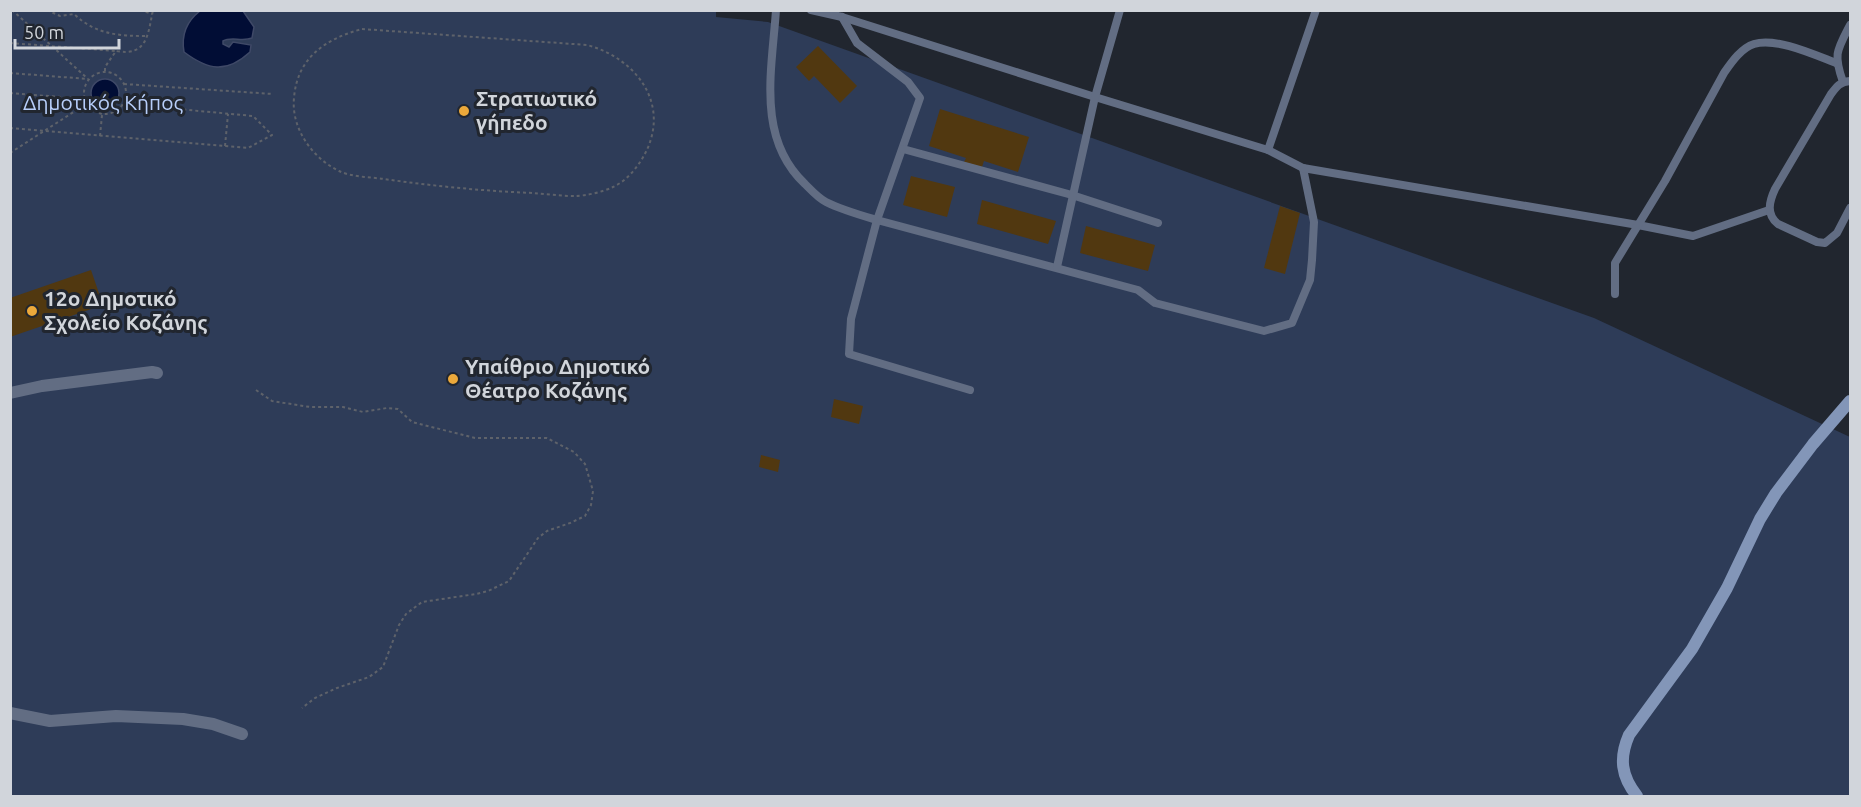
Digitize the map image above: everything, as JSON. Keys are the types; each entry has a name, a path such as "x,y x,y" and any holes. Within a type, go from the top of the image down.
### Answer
{"street":[{"path":"10,393 42,386 157,373"},
{"path":"1636,796 1624,776 1622,762 1623,748 1629,735 1692,649 1727,588 1760,519 1776,493 1813,444 1851,401"},
{"path":"10,713 50,721 116,716 183,719 213,724 242,734"}],"lane":[{"path":"776,10 770,103 772,127 780,150 791,171 823,200 877,220 1138,290 1155,303 1264,331 1292,323 1310,280 1314,222 1303,168"},
{"path":"811,10 842,16 1268,150 1303,168 1693,236 1769,210"},
{"path":"1057,267 1095,97 1120,10"},
{"path":"1268,150 1316,10"},
{"path":"842,16 857,43 908,82 920,98 877,220 851,319 849,354 970,390"},
{"path":"1851,25 1837,52 1836,63 1847,81 1836,86 1831,94 1775,189 1769,210 1773,220 1778,224 1817,242 1825,243 1837,233 1851,208"},
{"path":"1615,294 1615,262 1665,181 1724,73 1742,52 1754,44 1767,43 1794,47 1836,63"},
{"path":"903,149 1072,195 1158,223"}],"path":[{"path":"12,10 88,79"},
{"path":"47,10 60,16 74,14"},
{"path":"72,10 74,14 101,32 148,36"},
{"path":"10,44 129,52 147,40 153,13 140,10"},
{"path":"362,30 587,45 617,56 629,65 651,99 655,126 651,141 637,167 628,177 612,187 575,196 559,195 457,188 341,172 318,156 301,135 293,106 297,80 311,56 320,47 334,38 362,30"},
{"path":"105,71 105,67 116,51"},
{"path":"105,71 116,75 126,90 124,104 114,112 102,114 93,111 87,104 84,89 88,79 105,71"},
{"path":"10,73 88,79"},
{"path":"124,84 273,94"},
{"path":"10,93 85,99"},
{"path":"10,153 87,104"},
{"path":"10,128 248,148 272,135 253,116 124,104"},
{"path":"100,136 102,114"},
{"path":"225,146 228,114"},
{"path":"256,390 272,401 310,407 343,407 363,412 387,408 398,409 412,422 476,438 547,438 574,452 585,464 593,491 591,505 585,516 570,524 546,531 538,538 509,581 476,594 422,602 406,614 399,625 383,668 369,677 322,695 302,708"}],"green space":[{"name":"Δημοτικός Κήπος","path":"10,11 716,11 716,17 768,22 1594,318 1850,437 1850,796 11,796"}],"shaded area":[{"path":"200,11 243,11 254,27 252,38 226,40 223,44 229,47 233,42 251,45 250,52 233,64 217,67 201,63 184,52 183,40 186,29"},
{"path":"105,79 115,83 119,93 115,103 105,107 95,103 91,93 95,83"}],"building":[{"path":"818,46 857,86 840,103 814,76 809,81 796,67"},
{"path":"940,109 1029,137 1018,172 984,161 982,167 964,162 966,158 929,146"},
{"path":"911,176 955,187 947,217 903,205"},
{"path":"982,200 1056,221 1048,244 977,224"},
{"path":"1280,206 1300,213 1285,274 1264,268"},
{"path":"1086,226 1155,245 1148,271 1080,253"},
{"path":"91,270 103,305 10,337 10,298"},
{"path":"834,399 863,406 859,424 831,417"},
{"path":"761,455 780,460 778,472 759,467"}],"place":[{"name":"Στρατιωτικό γήπεδο","path":"464,111"},
{"name":"12ο Δημοτικό Σχολείο Κοζάνης","path":"32,311"},
{"name":"Υπαίθριο Δημοτικό Θέατρο Κοζάνης","path":"453,379"}]}
